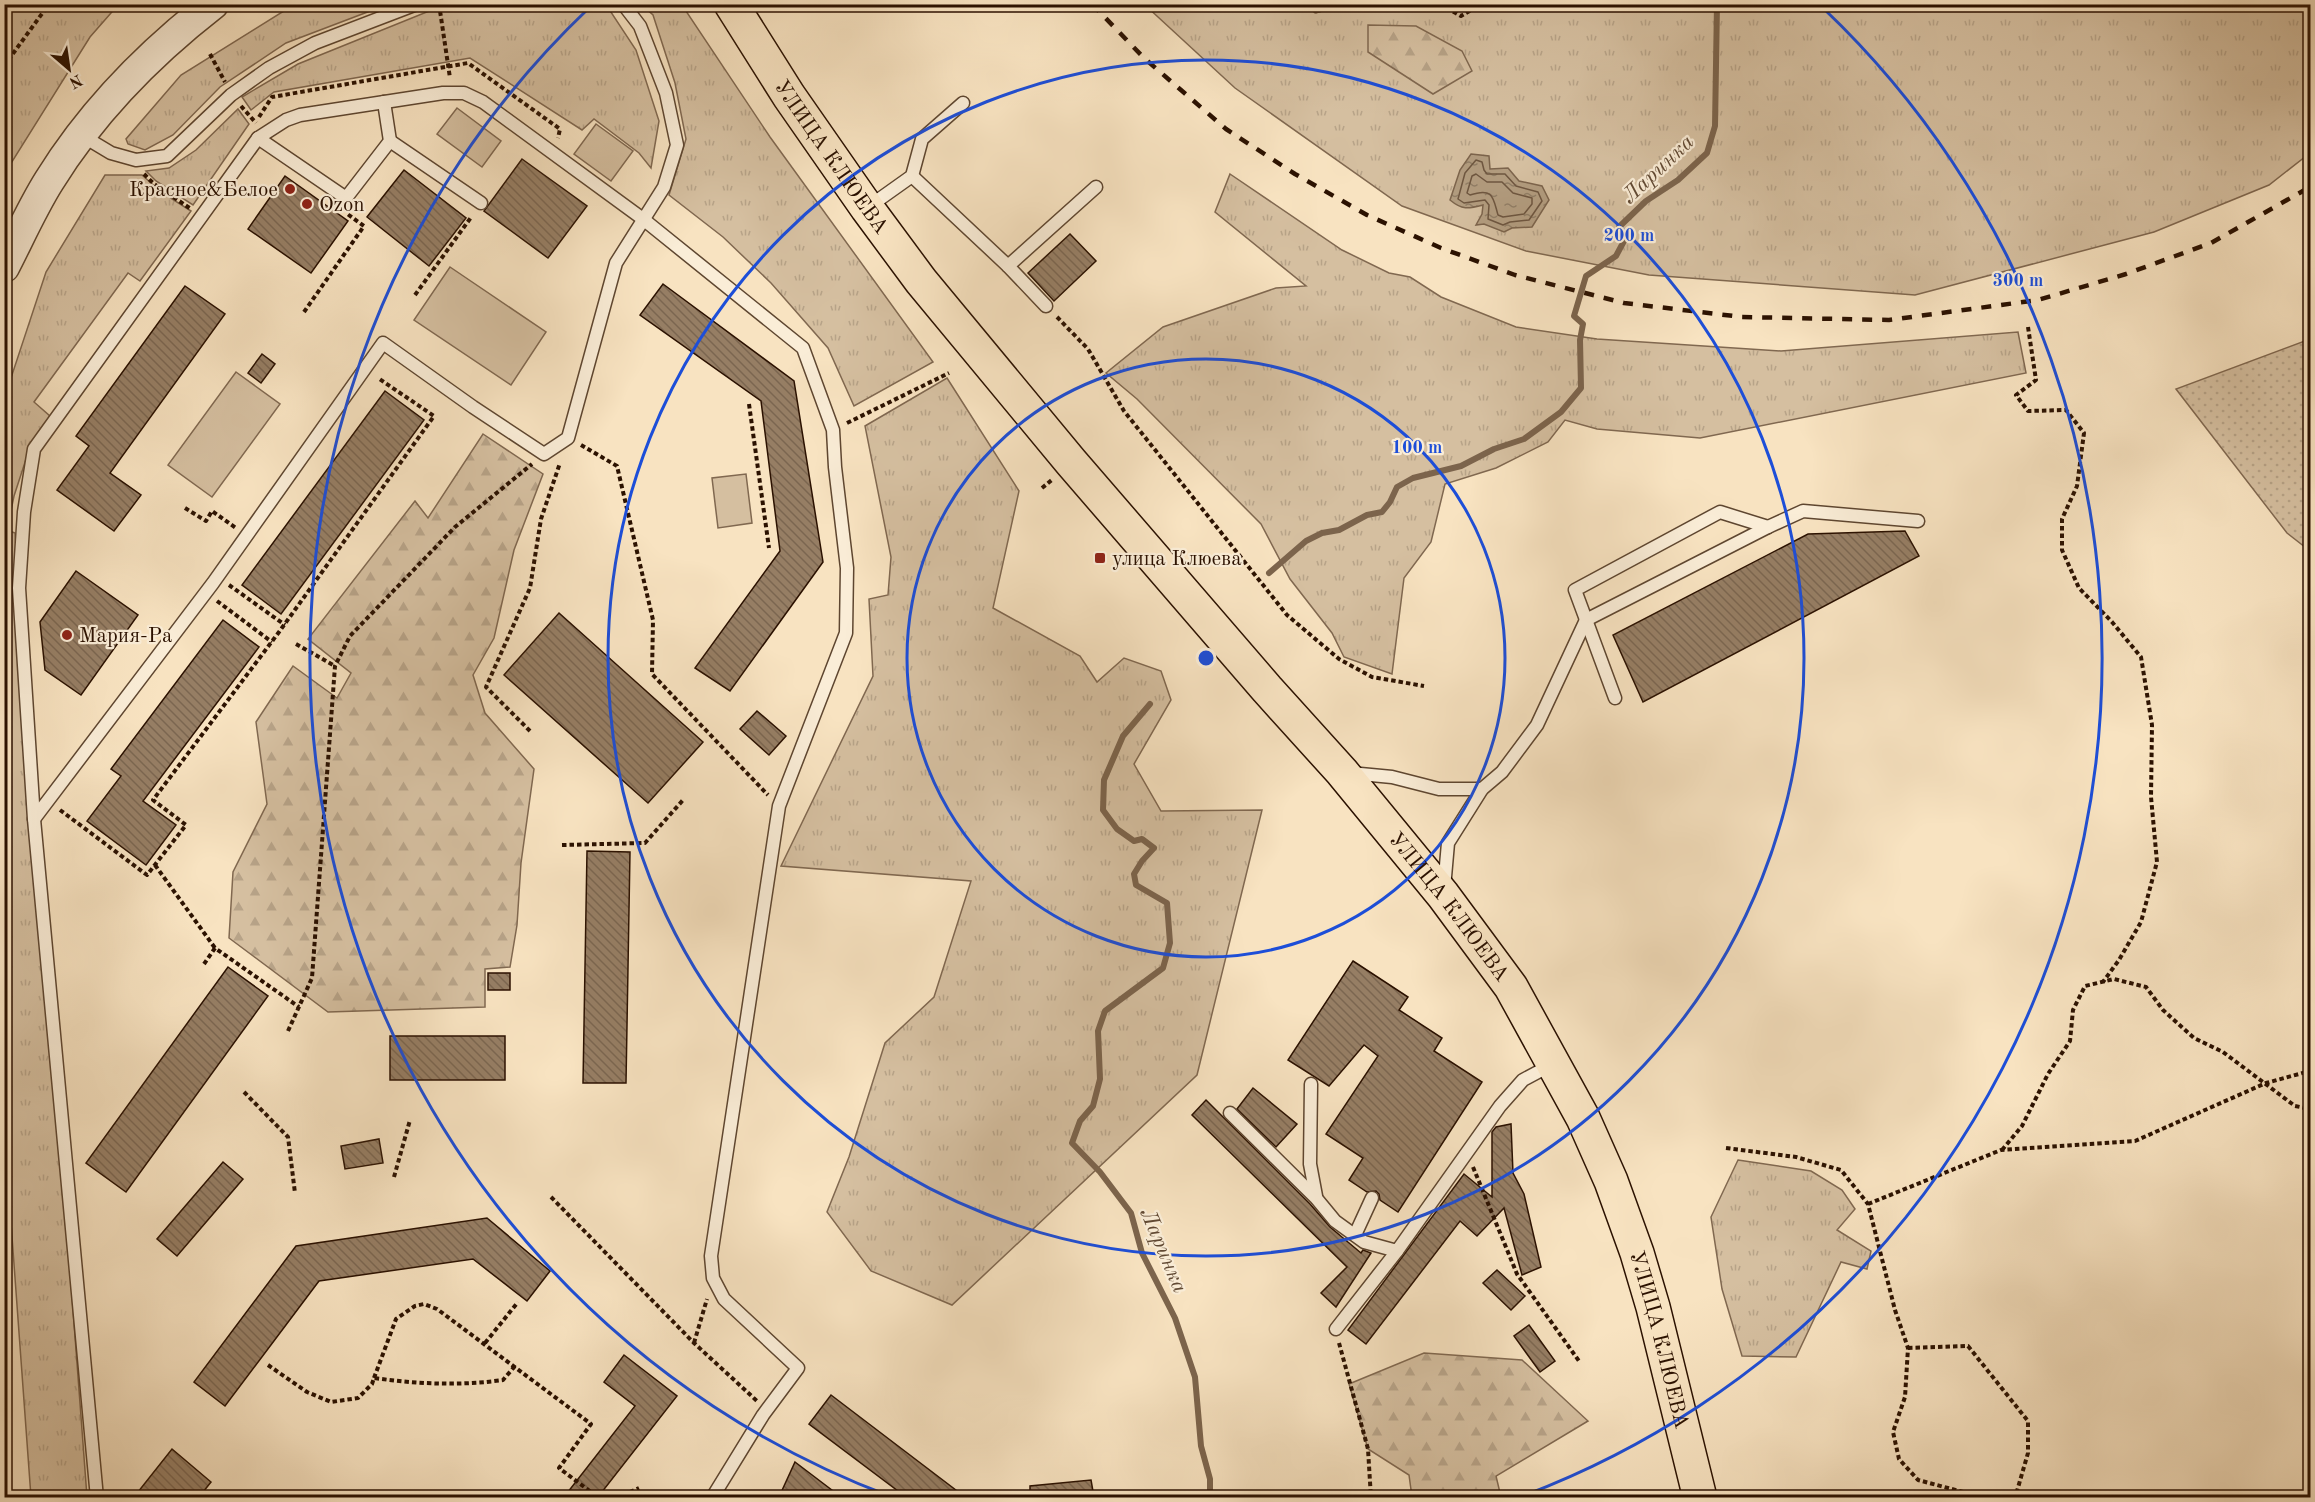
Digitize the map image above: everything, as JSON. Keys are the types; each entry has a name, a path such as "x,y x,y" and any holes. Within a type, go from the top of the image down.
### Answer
{"main road":[{"name":"УЛИЦА КЛЮЕВА","path":"731,5 789,96 921,281 1071,462 1267,689 1342,772 1443,895 1511,987 1583,1118 1611,1181 1637,1253 1653,1307 1700,1497"}],"street":[{"path":"4,267 48,182 80,135 156,52 213,4"}],"lane":[{"path":"80,135 111,153 136,160 167,156 231,95 269,68 315,43 417,4"},
{"path":"34,819 213,583 383,343 544,454 568,438 616,263 664,187 677,145 666,93 640,26 623,4"},
{"path":"97,1497 34,819 19,588 24,512 34,449 258,138 286,120 300,115 453,93 464,93 483,102 643,219 803,348 833,430 847,568 846,633 779,806 711,1256 714,1278 724,1299 798,1368 766,1410 712,1497"},
{"path":"384,102 390,141 481,203"},
{"path":"867,208 912,176 922,140 963,103"},
{"path":"258,138 345,198 390,141"},
{"path":"912,176 1008,266 1046,306"},
{"path":"1008,266 1096,187"},
{"path":"1443,895 1448,843 1482,789 1502,772 1537,725 1586,620 1803,511 1918,521"},
{"path":"1615,698 1575,590 1720,512 1768,527"},
{"path":"1342,772 1392,777 1439,789 1482,789"},
{"path":"1336,1329 1397,1251 1500,1106 1523,1080 1554,1064"},
{"path":"1311,1084 1310,1164 1316,1198"},
{"path":"1230,1113 1316,1198 1335,1221 1364,1242 1397,1251"},
{"path":"1355,1235 1372,1198"}],"path":[{"path":"4,66 49,4"},
{"path":"439,4 453,93"},
{"path":"1440,4 1461,16 1482,4"},
{"path":"154,184 194,211"},
{"path":"415,294 481,203"},
{"path":"304,312 364,226 355,219"},
{"path":"1046,306 1088,350 1124,411 1287,615 1339,659 1372,677 1424,686"},
{"path":"2028,327 2036,381 2016,395 2028,411 2066,410 2084,433 2077,486 2062,519 2062,550 2079,588 2112,621 2141,657 2152,725 2151,797 2157,862 2141,922 2103,982"},
{"path":"833,430 949,373"},
{"path":"56,806 147,875 186,825 153,800 285,625 434,416 379,377 372,387"},
{"path":"749,404 770,548"},
{"path":"530,731 486,687 530,588 542,519 568,438 617,466 653,621 652,674 779,806"},
{"path":"288,1031 312,978 334,666 350,636 456,526 544,454"},
{"path":"185,508 206,521 212,511 246,535"},
{"path":"227,584 285,625"},
{"path":"209,610 216,600 272,642"},
{"path":"296,644 334,666"},
{"path":"562,845 645,843 683,800"},
{"path":"155,865 215,948 299,1007"},
{"path":"204,964 215,948"},
{"path":"2001,1150 2022,1126 2048,1074 2070,1041 2073,1010 2085,986 2114,979 2146,987 2163,1010 2194,1038 2223,1052 2295,1106 2310,1109"},
{"path":"1868,1204 2001,1150 2135,1141 2266,1083 2310,1071"},
{"path":"244,1092 288,1137 295,1193"},
{"path":"394,1177 410,1120"},
{"path":"1726,1148 1796,1157 1841,1170 1868,1204 1895,1310 1908,1348 1905,1397 1893,1432 1899,1459 1918,1479 1964,1492 1972,1497"},
{"path":"1467,1152 1517,1274 1580,1361"},
{"path":"551,1197 694,1343 766,1410"},
{"path":"694,1343 714,1278"},
{"path":"485,1343 518,1302"},
{"path":"268,1365 307,1392 331,1402 358,1398 372,1384 396,1319 415,1306 424,1304 437,1309 591,1424 559,1468 599,1497"},
{"path":"1336,1329 1368,1449 1371,1497"},
{"path":"1908,1348 1968,1346 2028,1421 2028,1454 2014,1497"},
{"path":"374,1378 414,1384 474,1384 503,1380 515,1366"},
{"path":"616,1497 639,1488"}],"green space":[{"path":"5,4 118,5 90,37 5,173"},
{"path":"295,4 386,5 286,43 220,87 173,135 145,150 128,144 126,139 181,75"},
{"path":"603,4 607,6 636,50 659,121 651,168 639,153 594,119 582,130 470,58 274,92 251,110 242,97 298,64 444,5"},
{"path":"1306,4 1316,13 1336,7 1338,4 2310,5 2310,153 2269,185 2154,232 1915,295 1649,275 1526,251 1402,206 1235,88 1145,5"},
{"path":"642,5 682,5 770,137 933,362 854,406 828,348 771,283 723,237 669,195 686,139 675,83 653,15"},
{"path":"1306,5 1338,5 1315,13"},
{"path":"1368,25 1416,26 1462,51 1472,71 1433,94 1368,52"},
{"path":"457,108 501,141 482,167 437,134"},
{"path":"238,109 249,124 193,205 156,181 146,171 169,168 196,150"},
{"path":"596,124 633,151 611,181 574,154"},
{"path":"1230,174 1342,250 1389,273 1410,277 1441,297 1516,327 1597,339 1781,351 2018,332 2026,373 1700,438 1597,429 1565,420 1548,442 1496,468 1445,484 1431,542 1404,578 1392,674 1344,657 1332,633 1290,579 1261,524 1137,399 1106,373 1163,327 1276,288 1306,286 1215,212"},
{"path":"105,175 142,175 161,192 191,211 140,281 128,273 34,402 51,417 29,450 14,496 7,530 15,533 87,1497 31,1497 4,1127 4,399 46,272"},
{"path":"450,267 546,332 511,385 414,320"},
{"path":"2310,339 2310,551 2287,533 2176,389"},
{"path":"236,372 280,404 212,497 168,465"},
{"path":"947,378 1019,491 993,608 1080,656 1097,682 1124,658 1161,671 1171,700 1134,764 1161,811 1262,810 1197,1075 952,1305 871,1271 827,1212 849,1157 885,1043 934,997 971,881 781,866 873,676 869,599 888,595 891,557 865,426"},
{"path":"483,434 543,474 514,550 494,638 473,675 485,713 534,769 521,863 517,925 510,967 485,969 485,1007 328,1012 229,938 233,872 267,804 256,722 293,666 337,698 351,673 308,639 415,501 428,518"},
{"path":"746,474 752,523 718,528 712,478"},
{"path":"1738,1160 1811,1171 1842,1190 1855,1209 1837,1230 1871,1251 1867,1269 1841,1262 1796,1357 1742,1356 1722,1289 1711,1217"},
{"path":"1424,1353 1522,1360 1588,1421 1496,1476 1501,1497 1412,1497 1409,1475 1368,1449 1349,1384"}],"water":[{"path":"1471,154 1489,156 1490,169 1508,168 1519,181 1542,186 1549,200 1532,227 1512,228 1504,232 1484,224 1476,225 1482,214 1483,205 1465,208 1450,200 1460,170"}],"building":[{"path":"522,159 587,206 548,258 484,211"},
{"path":"404,170 466,218 429,266 367,217"},
{"path":"285,176 348,221 311,273 248,229"},
{"path":"1070,234 1096,261 1054,301 1028,273"},
{"path":"663,284 794,381 823,562 730,691 695,668 780,551 761,401 640,315"},
{"path":"185,286 225,314 110,473 141,495 114,531 57,490 89,446 76,436"},
{"path":"262,354 275,364 261,383 248,373"},
{"path":"385,391 424,420 281,614 242,585"},
{"path":"1905,531 1919,556 1643,702 1613,635 1808,534"},
{"path":"76,571 138,615 81,695 45,670 40,622"},
{"path":"559,613 703,742 648,803 504,675"},
{"path":"223,620 259,647 143,801 176,825 146,865 87,821 121,776 111,769"},
{"path":"757,711 786,736 769,755 740,729"},
{"path":"587,851 630,852 626,1083 583,1083"},
{"path":"1353,961 1408,997 1399,1010 1442,1038 1434,1051 1482,1082 1398,1212 1380,1200 1376,1191 1367,1192 1349,1180 1363,1158 1326,1134 1378,1056 1364,1045 1329,1086 1288,1060"},
{"path":"228,967 268,996 126,1192 86,1163"},
{"path":"488,973 510,973 510,990 488,990"},
{"path":"390,1036 505,1036 505,1080 390,1080"},
{"path":"1253,1088 1297,1124 1276,1147 1237,1109"},
{"path":"1206,1100 1330,1227 1361,1253 1363,1250 1371,1253 1336,1307 1321,1293 1347,1267 1192,1115"},
{"path":"1511,1124 1513,1173 1524,1194 1541,1267 1522,1275 1504,1208 1477,1236 1460,1221 1366,1344 1348,1330 1464,1174 1492,1197 1492,1132 1496,1127"},
{"path":"379,1139 383,1163 345,1169 341,1146"},
{"path":"223,1162 243,1179 177,1256 157,1239"},
{"path":"487,1218 550,1271 527,1301 473,1259 319,1281 225,1406 194,1382 296,1246"},
{"path":"1497,1270 1525,1296 1511,1310 1483,1283"},
{"path":"1529,1325 1555,1361 1540,1372 1514,1336"},
{"path":"624,1355 677,1396 598,1497 564,1497 635,1406 604,1382"},
{"path":"831,1395 965,1497 906,1497 809,1424"},
{"path":"172,1449 211,1482 199,1497 134,1497"},
{"path":"795,1462 841,1497 779,1497"},
{"path":"1091,1480 1094,1497 1030,1497 1030,1486"}],"waterway":[{"name":"Ларинка","path":"1269,573 1306,541 1322,533 1339,530 1367,515 1382,512 1397,487 1413,478 1461,466 1494,449 1524,439 1561,412 1581,388 1580,340 1583,324 1574,316 1586,276 1616,256 1624,241 1619,227 1646,201 1678,180 1707,153 1715,126 1717,4"},
{"name":"Ларинка","path":"1150,704 1123,736 1104,780 1103,810 1117,829 1134,841 1142,839 1154,848 1134,874 1136,885 1167,903 1170,943 1163,968 1105,1011 1098,1031 1100,1079 1093,1106 1080,1121 1072,1143 1100,1172 1131,1213 1142,1253 1175,1318 1195,1377 1201,1446 1210,1479 1210,1498"}],"railway":[{"path":"1092,4 1144,58 1226,129 1295,174 1367,215 1441,248 1515,275 1624,303 1742,317 1889,320 2038,300 2126,274 2211,243 2310,187"}],"place":[{"name":"Красное&Белое","path":"290,189"},
{"name":"Ozon","path":"307,204"},
{"name":"улица Клюева","path":"1100,558"},
{"name":"Мария-Ра","path":"67,635"}]}
